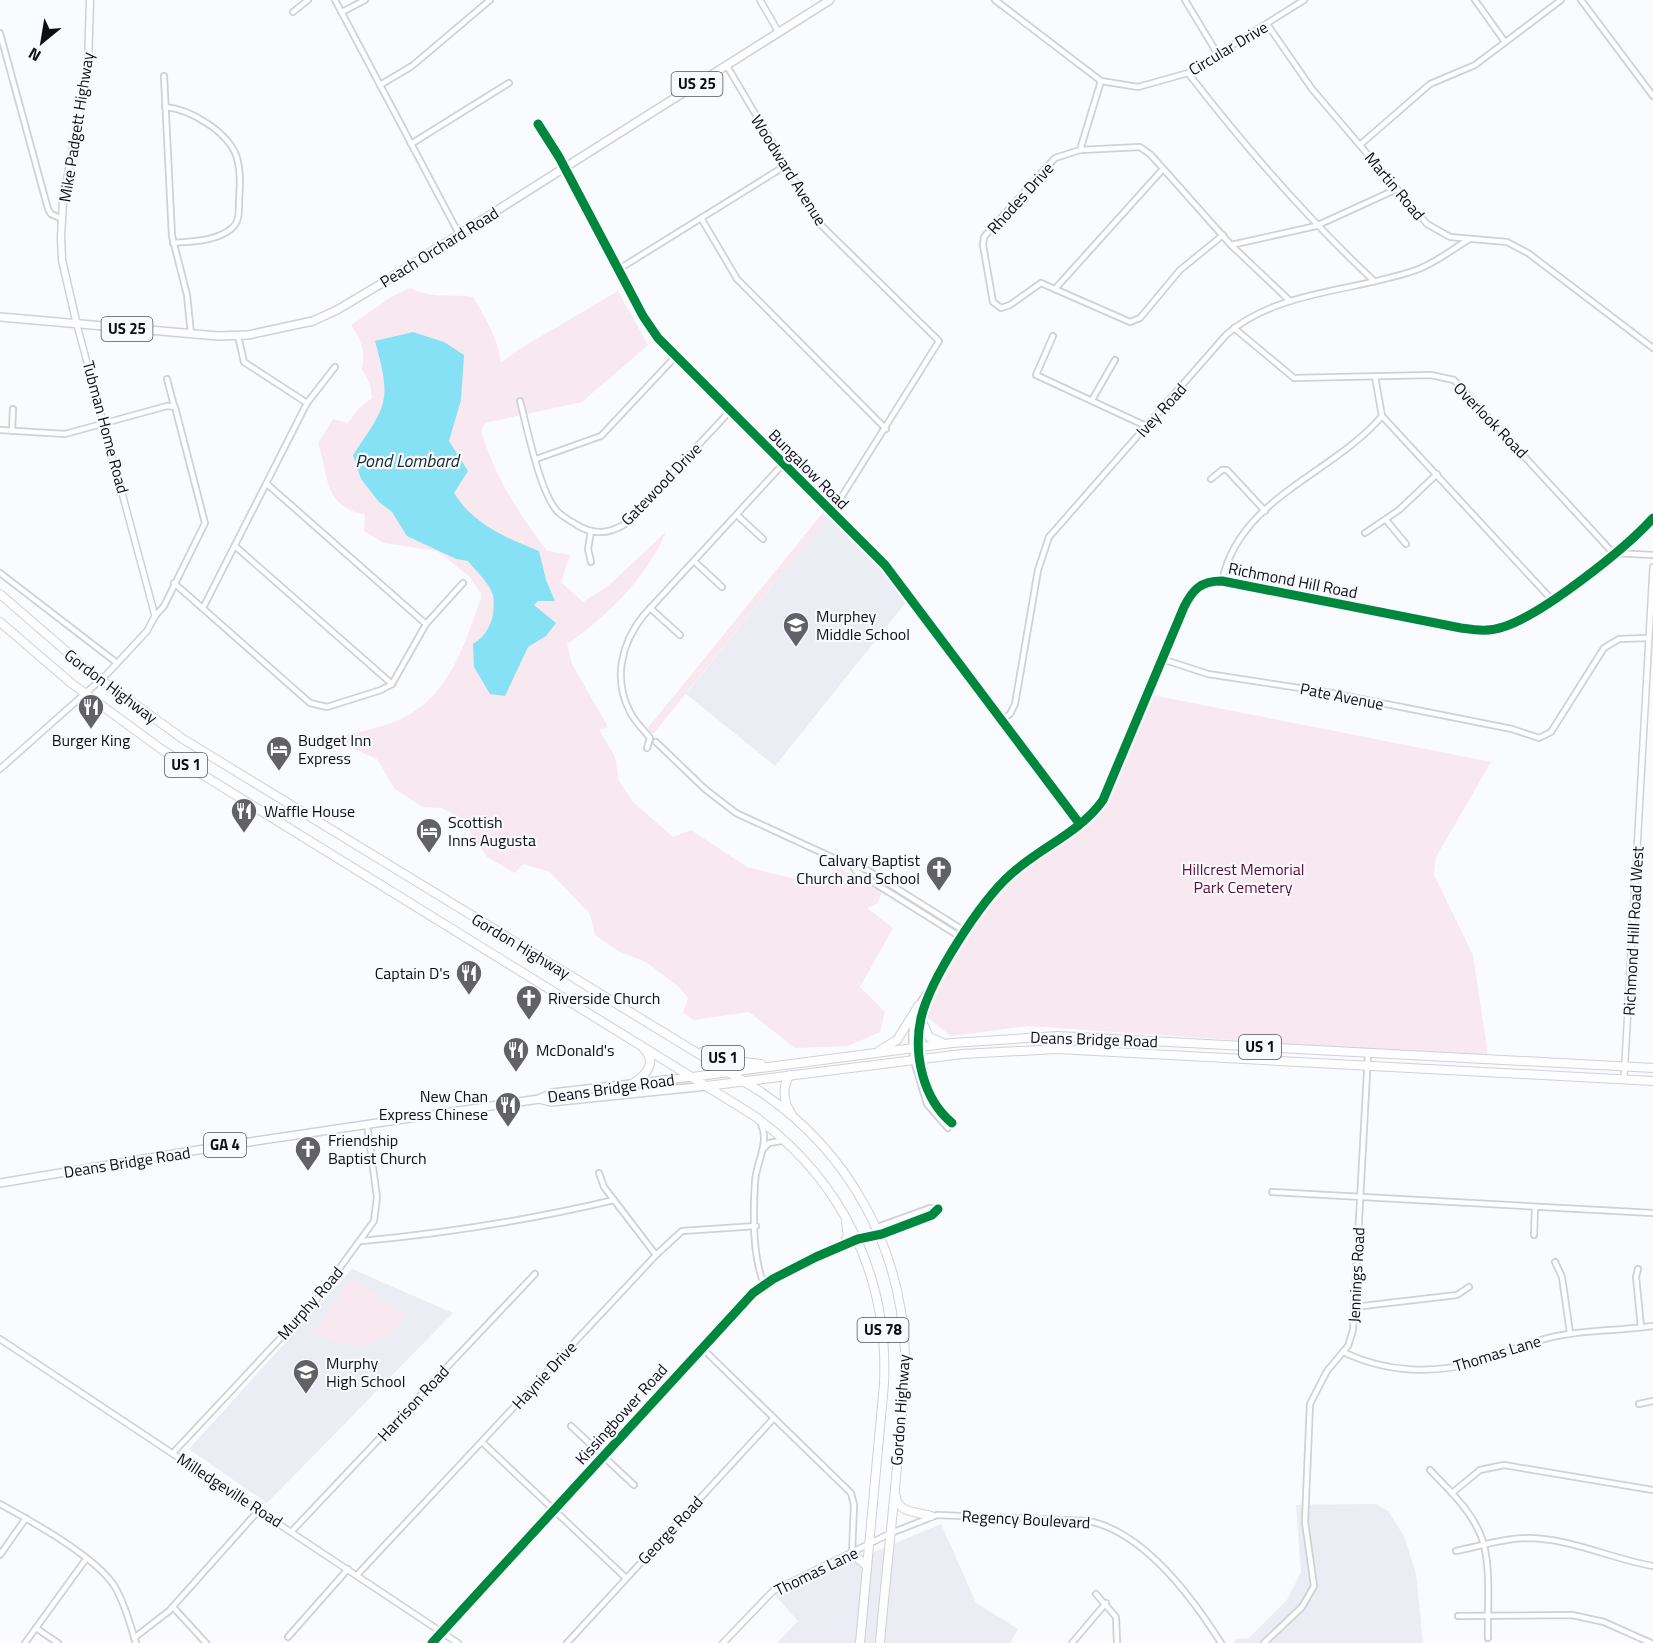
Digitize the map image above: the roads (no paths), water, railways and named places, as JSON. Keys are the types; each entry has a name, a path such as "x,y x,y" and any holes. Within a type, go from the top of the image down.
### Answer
{"highway":[{"name":"Gordon Highway","path":"0,594 34,627 100,680 183,739 397,872 743,1081 796,1119 843,1169 858,1190 878,1231 897,1291 905,1351 895,1491 880,1643"},
{"name":"Gordon Highway","path":"0,622 84,693 191,768 753,1114 794,1148 828,1187 858,1239 875,1289 884,1341 884,1384 860,1643"},
{"path":"870,1054 897,1040 920,1005"},
{"path":"921,1019 924,1031 932,1040 952,1042"},
{"name":"US 1","path":"666,1033 721,1057 784,1065"},
{"name":"Deans Bridge Road","path":"692,1077 952,1042 1004,1038 1084,1037 1653,1068"},
{"path":"632,1084 646,1073 651,1063 647,1052 636,1042"},
{"name":"Deans Bridge Road","path":"707,1086 1006,1050 1058,1049 1653,1081"},
{"path":"790,1075 784,1084 786,1103 796,1119"},
{"path":"828,1187 847,1226 848,1236 842,1246"},
{"path":"895,1491 896,1502 902,1508 931,1516"},
{"path":"852,1553 867,1566"}],"main road":[{"name":"Mike Padgett Highway","path":"62,219 88,66 90,0"},
{"name":"Peach Orchard Road","path":"0,317 77,325 238,336 298,326 330,314 830,0"},
{"name":"Tubman Home Road","path":"62,219 62,260 77,325"},
{"name":"Deans Bridge Road","path":"0,1183 539,1099 552,1094 692,1077"},
{"name":"Deans Bridge Road","path":"539,1099 551,1102 707,1086"}],"street":[{"path":"293,12 308,0"},
{"path":"335,0 459,234"},
{"path":"342,12 365,0"},
{"path":"380,85 412,66 490,0"},
{"path":"760,0 779,33"},
{"name":"Circular Drive","path":"995,0 1101,81 1138,87 1188,73 1303,0"},
{"path":"1185,0 1217,53"},
{"path":"1474,0 1505,42"},
{"path":"1360,144 1430,84 1475,65 1561,0"},
{"path":"1581,0 1653,96"},
{"name":"Martin Road","path":"1267,24 1312,89 1421,219 1435,230 1450,237 1507,242 1528,253 1653,348"},
{"path":"0,33 45,201 51,214 62,219"},
{"name":"Woodward Avenue","path":"727,66 822,225 939,341 886,429"},
{"path":"1188,73 1237,137 1316,226 1374,281"},
{"path":"164,76 173,243 187,295 191,334"},
{"path":"1101,81 1080,150 1140,147 1163,169 1230,245 1290,301"},
{"path":"411,144 509,83"},
{"path":"165,107 188,113 224,139 237,158 240,177 238,216 233,227 212,238 173,243"},
{"name":"Bungalow Road","path":"538,124 651,329 675,357 832,512 903,586 1080,823"},
{"name":"Rhodes Drive","path":"1080,150 1055,158 984,237 983,245 993,302 1001,308 1010,305 1041,283 1130,322 1140,318 1180,270 1223,235"},
{"path":"619,269 785,166"},
{"path":"1056,289 1163,169"},
{"path":"1230,245 1316,226 1397,189"},
{"path":"701,218 737,279 886,429 832,512"},
{"name":"Ivey Road","path":"1002,720 1010,714 1015,704 1037,576 1047,541 1066,515 1234,328 1290,301 1417,270 1468,240"},
{"name":"Tubman Home Road","path":"77,325 155,616"},
{"name":"Overlook Road","path":"1234,328 1294,378 1431,375 1454,380 1613,553"},
{"path":"238,336 244,362 307,403"},
{"path":"1053,336 1036,375 1146,426"},
{"path":"536,459 600,436 675,357"},
{"path":"1092,400 1115,360"},
{"path":"204,609 307,403 335,366"},
{"path":"1375,377 1382,416 1552,600"},
{"path":"0,768 100,680 147,631 205,523 167,379"},
{"path":"520,402 548,497 555,508 591,531 588,549 591,562"},
{"path":"0,430 65,434 174,406"},
{"path":"12,431 13,409"},
{"name":"Gatewood Drive","path":"591,531 609,531 625,524 730,411"},
{"path":"1222,581 1240,535 1293,486 1357,441 1382,416"},
{"path":"648,748 650,738 630,713 623,693 620,673 628,638 650,608 783,464"},
{"path":"1211,479 1222,470 1227,470 1265,511"},
{"path":"1365,533 1386,520 1437,474"},
{"path":"267,484 426,624"},
{"path":"737,514 763,539"},
{"name":"Richmond Hill Road","path":"948,1128 927,1104 912,1030 920,1005 966,932 1003,881 1080,823 1103,800 1184,607 1194,589 1204,583 1222,581 1483,631 1510,625 1552,600 1613,553 1653,518"},
{"path":"1386,520 1406,544"},
{"path":"235,546 393,684"},
{"path":"1613,553 1653,555"},
{"path":"694,561 722,586"},
{"name":"Richmond Hill Road West","path":"1624,1079 1653,567"},
{"path":"0,573 117,663"},
{"path":"174,583 310,703 322,708 381,690 393,684 426,624 463,583"},
{"path":"650,608 680,635"},
{"name":"Pate Avenue","path":"1162,659 1208,674 1326,692 1523,732 1536,738 1549,734 1595,658 1609,644 1624,639 1649,638"},
{"path":"656,742 705,789 736,813 853,867 867,870 966,932"},
{"path":"853,867 963,938"},
{"name":"Richmond Hill Road","path":"916,1047 921,1019 934,985"},
{"name":"Jennings Road","path":"1264,1643 1302,1607 1314,1586 1305,1522 1308,1419 1316,1389 1351,1339 1368,1054"},
{"name":"Richmond Hill Road","path":"917,1060 934,1106 952,1123"},
{"path":"753,1114 762,1125 765,1135 754,1182 758,1270 764,1284"},
{"name":"Murphy Road","path":"173,1453 317,1299 362,1241 377,1210 367,1124"},
{"path":"763,1149 779,1140 794,1148"},
{"path":"599,1173 604,1187 656,1255"},
{"path":"1272,1192 1653,1213"},
{"path":"362,1241 441,1233 531,1219 614,1200"},
{"path":"1534,1235 1535,1207"},
{"name":"Kissingbower Road","path":"432,1643 702,1348 764,1284 858,1239 932,1215 938,1209 930,1208 909,1215 878,1231"},
{"name":"Haynie Drive","path":"357,1575 656,1255 682,1231 756,1226"},
{"path":"1555,1262 1562,1277 1570,1333"},
{"path":"1638,1269 1636,1277 1641,1327"},
{"name":"Harrison Road","path":"292,1531 535,1275"},
{"path":"1354,1307 1457,1295 1469,1287"},
{"name":"Thomas Lane","path":"1343,1352 1370,1363 1396,1368 1450,1369 1540,1340 1570,1333 1653,1326"},
{"name":"Milledgeville Road","path":"0,1340 292,1531 458,1643"},
{"path":"702,1348 851,1493 855,1505 852,1553"},
{"path":"1639,1404 1653,1401"},
{"name":"George Road","path":"567,1643 774,1418"},
{"path":"571,1426 634,1485"},
{"path":"482,1442 626,1578"},
{"path":"1452,1493 1480,1470 1504,1465 1653,1490"},
{"path":"1430,1470 1471,1517 1484,1545 1488,1638"},
{"path":"0,1504 26,1518 104,1572 115,1586 135,1640 173,1607 259,1510"},
{"name":"Regency Boulevard","path":"891,1533 931,1516 1089,1521 1115,1528 1138,1543 1178,1584 1221,1643"},
{"path":"0,1554 26,1518"},
{"name":"Thomas Lane","path":"723,1643 773,1591 891,1533"},
{"path":"1456,1551 1537,1538 1566,1543 1653,1566"},
{"path":"25,1643 86,1559"},
{"path":"288,1637 348,1569"},
{"path":"1096,1594 1106,1603 1117,1622 1117,1643"},
{"path":"1072,1643 1106,1603"},
{"path":"173,1607 206,1643"},
{"path":"1458,1616 1579,1616 1604,1622 1651,1643"},
{"path":"36,1628 58,1643"}],"water":[{"name":"Pond Lombard","path":"413,332 444,342 464,355 461,400 449,441 468,471 454,493 471,513 491,529 539,551 546,580 555,601 538,601 534,605 556,623 546,636 528,647 505,696 490,694 474,667 473,644 488,629 494,610 493,595 489,586 468,561 456,559 407,536 392,512 379,502 361,479 353,455 373,424 383,402 384,378 375,341"}],"place":[{"name":"Murphey Middle School","path":"796,648"},
{"name":"Burger King","path":"91,730"},
{"name":"Budget Inn Express","path":"279,772"},
{"name":"Waffle House","path":"244,834"},
{"name":"Scottish Inns Augusta","path":"429,854"},
{"name":"Calvary Baptist Church and School","path":"939,892"},
{"name":"Captain D's","path":"469,996"},
{"name":"Riverside Church","path":"529,1021"},
{"name":"McDonald's","path":"516,1073"},
{"name":"New Chan Express Chinese","path":"508,1128"},
{"name":"Friendship Baptist Church","path":"308,1172"},
{"name":"Murphy High School","path":"306,1395"}],"park label":[{"name":"Hillcrest Memorial Park Cemetery","path":"1243,878"}]}
